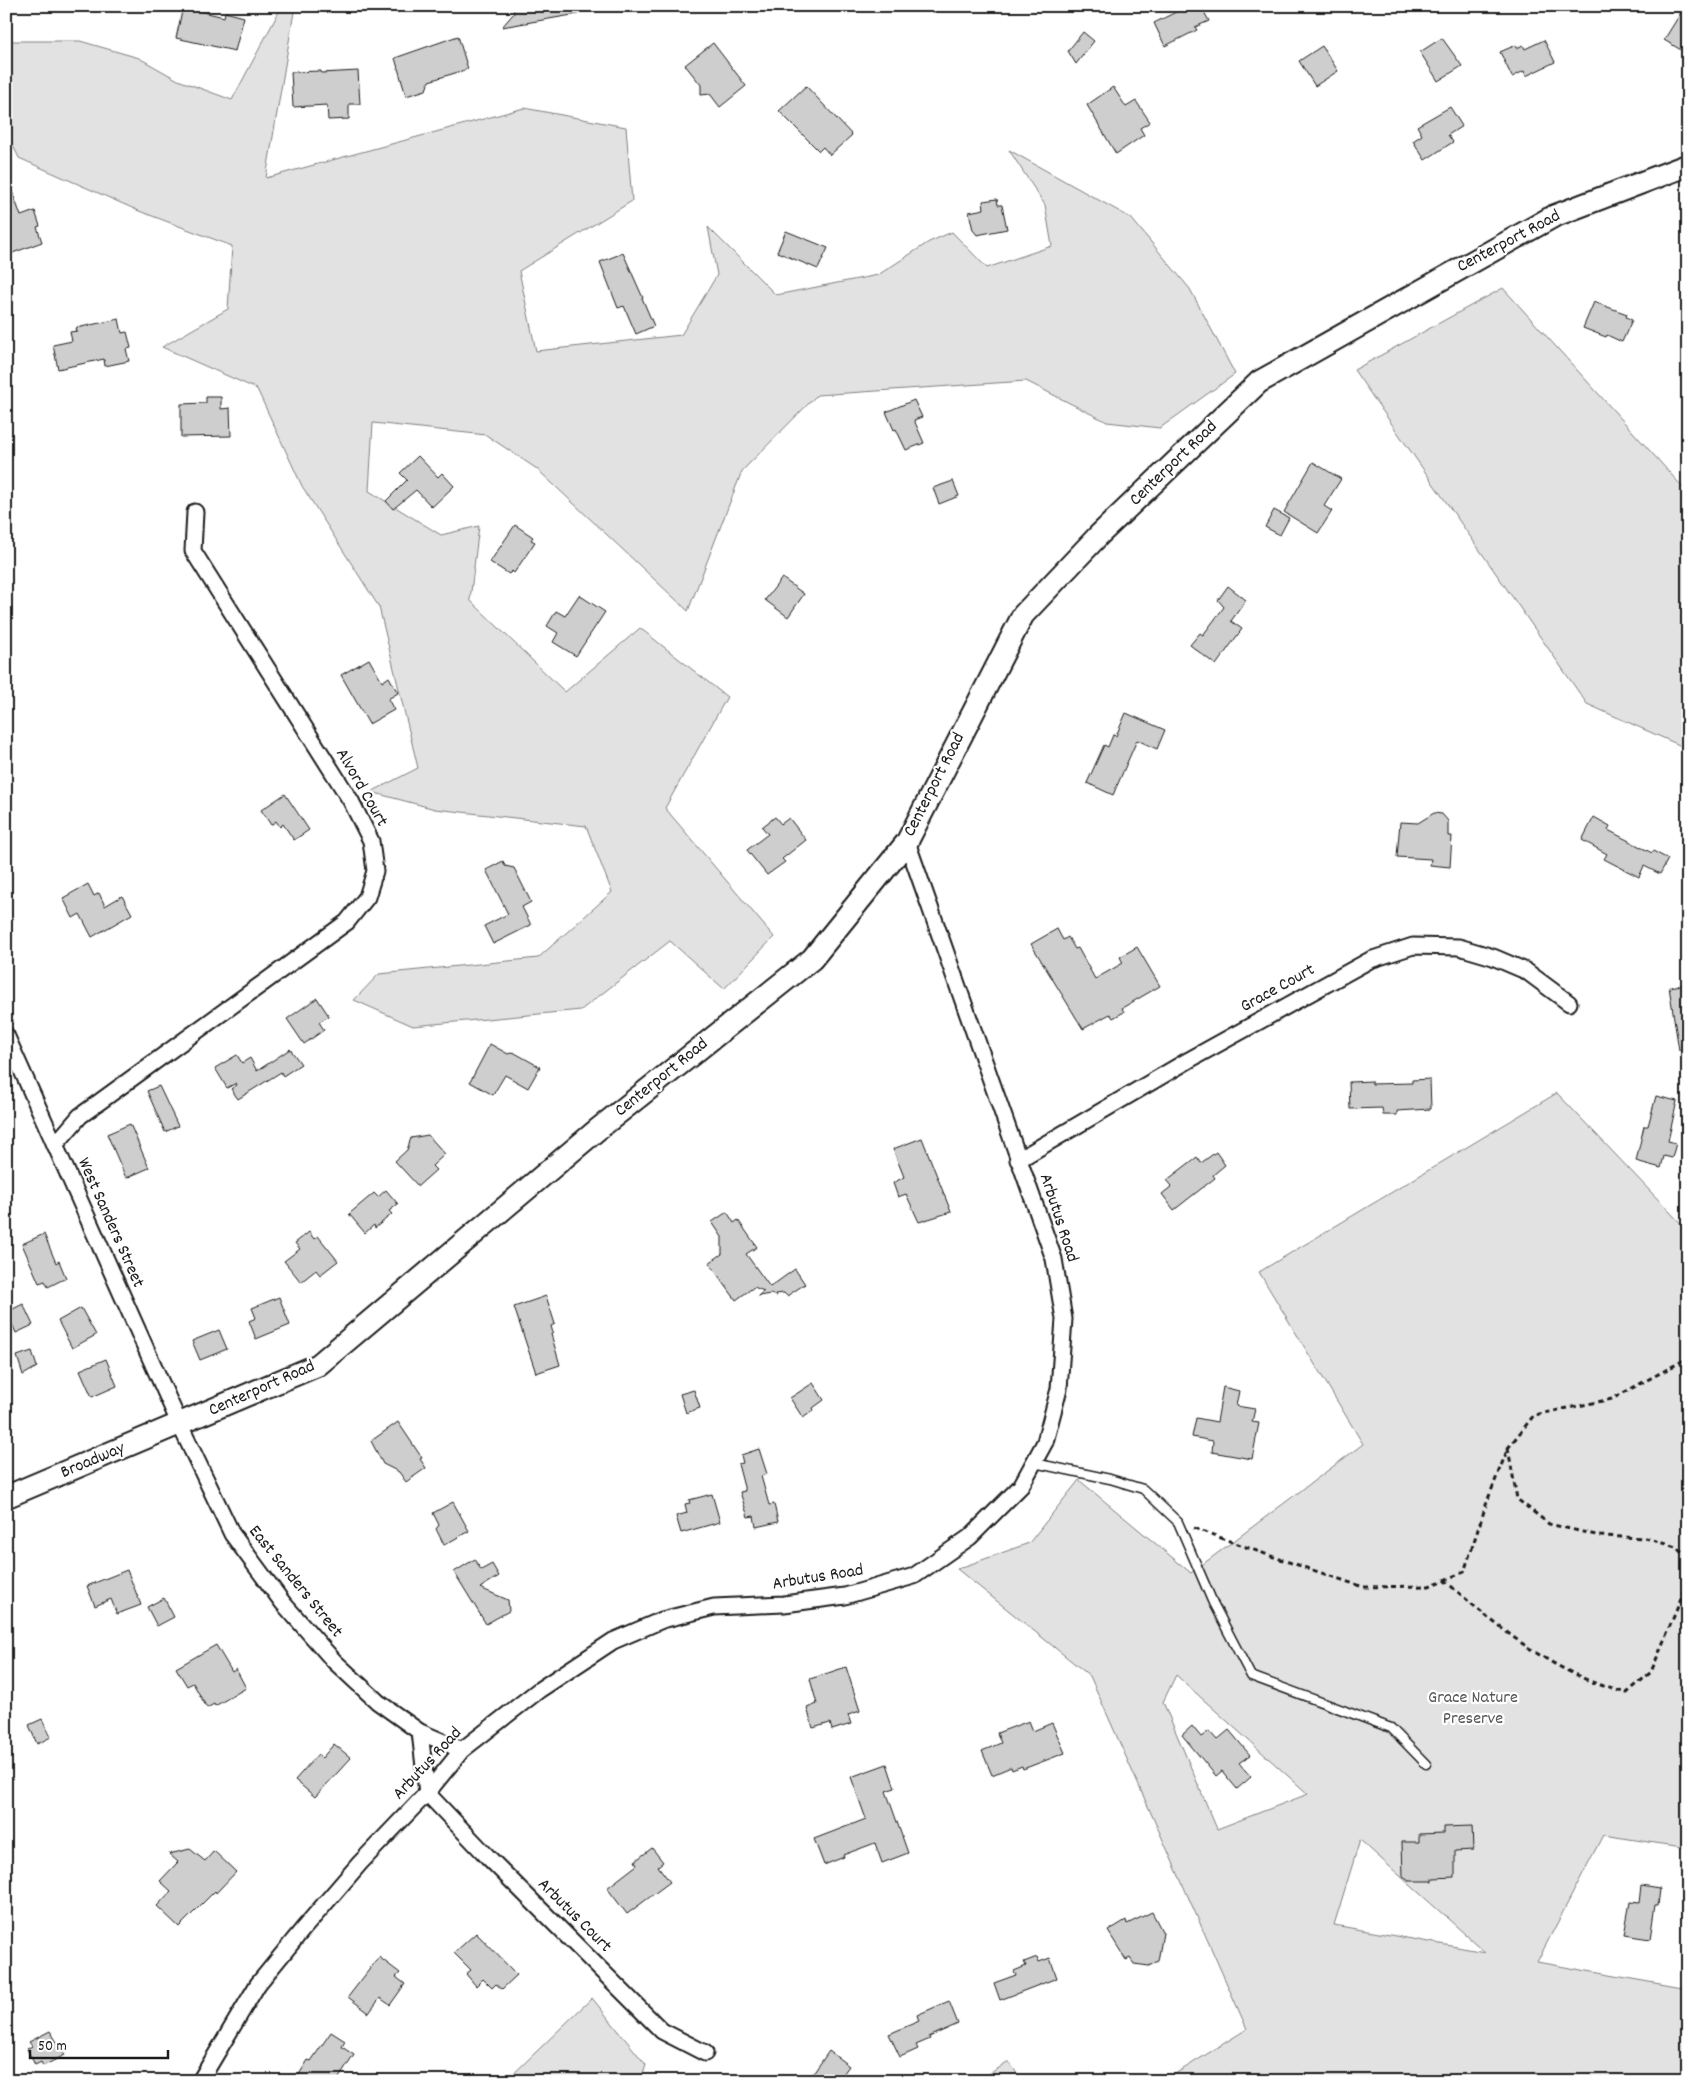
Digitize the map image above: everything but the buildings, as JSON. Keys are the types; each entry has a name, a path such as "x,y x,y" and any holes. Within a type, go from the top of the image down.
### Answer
{"main road":[{"name":"Centerport Road","path":"180,1425 318,1366 597,1130 812,959 907,842 1023,615 1100,535 1259,382 1554,216 1688,165"},
{"name":"Broadway","path":"6,1497 180,1425"}],"street":[{"name":"Alvord Court","path":"55,1145 80,1116 347,922 367,897 375,871 372,841 351,801 193,551 195,512"},
{"name":"Arbutus Road","path":"200,2081 258,1984 360,1862 427,1793 462,1750 539,1690 613,1641 662,1620 714,1607 784,1604 845,1596 914,1576 970,1537 1021,1486 1045,1442 1059,1389 1064,1319 1054,1260 907,842"},
{"name":"Grace Court","path":"1018,1160 1188,1060 1370,960 1413,946 1459,948 1493,956 1526,971 1569,1003"},
{"name":"West Sanders Street","path":"6,1035 180,1425"},
{"name":"East Sanders Street","path":"180,1425 232,1534 283,1603 334,1661 378,1702 420,1732 462,1750"},
{"path":"420,1732 427,1793"},
{"name":"Arbutus Court","path":"427,1793 488,1857 662,2031 705,2053"}],"lane":[{"path":"1034,1463 1110,1479 1143,1490 1178,1522 1213,1603 1251,1676 1391,1728 1426,1764"}],"path":[{"path":"1178,1522 1363,1587 1429,1586 1464,1572 1488,1499 1508,1448 1534,1415 1612,1399 1688,1358"},
{"path":"1508,1448 1517,1499 1549,1524 1600,1536 1645,1538 1676,1546 1688,1559"},
{"path":"1444,1580 1501,1630 1546,1660 1602,1687 1628,1694 1651,1672 1681,1599 1688,1575"}],"green space":[{"path":"282,6 295,6 266,178 524,108 626,127 632,201 519,271 536,351 681,335 717,275 708,227 776,295 878,275 929,242 952,232 987,268 1052,246 1045,205 1009,150 1131,218 1190,289 1235,374 1160,428 1107,422 1026,381 817,395 742,471 688,611 537,469 486,435 373,423 369,491 441,535 479,526 470,600 565,692 640,628 727,697 665,808 774,937 724,989 670,941 581,1010 413,1026 354,1000 379,974 538,958 612,892 586,826 435,809 371,792 418,768 379,607 302,486 257,389 162,347 228,309 232,246 139,211 19,158 6,131 6,41 80,41 139,58 178,80 232,100"},
{"path":"1503,288 1688,493 1688,749 1587,704 1354,370"},
{"name":"Grace Nature Preserve","path":"1557,1093 1688,1231 1688,1848 1603,1835 1537,1962 1688,1989 1688,2081 1164,2081 1247,2029 1090,1676 957,1569 1029,1543 1079,1480 1191,1573 1363,1444 1259,1272","holes":["1176,1675 1308,1794 1217,1829 1163,1702","1360,1840 1485,1952 1334,1925"]},
{"path":"592,1998 646,2065 641,2081 506,2081"},
{"path":"1009,2062 1022,2081 977,2081"}]}
